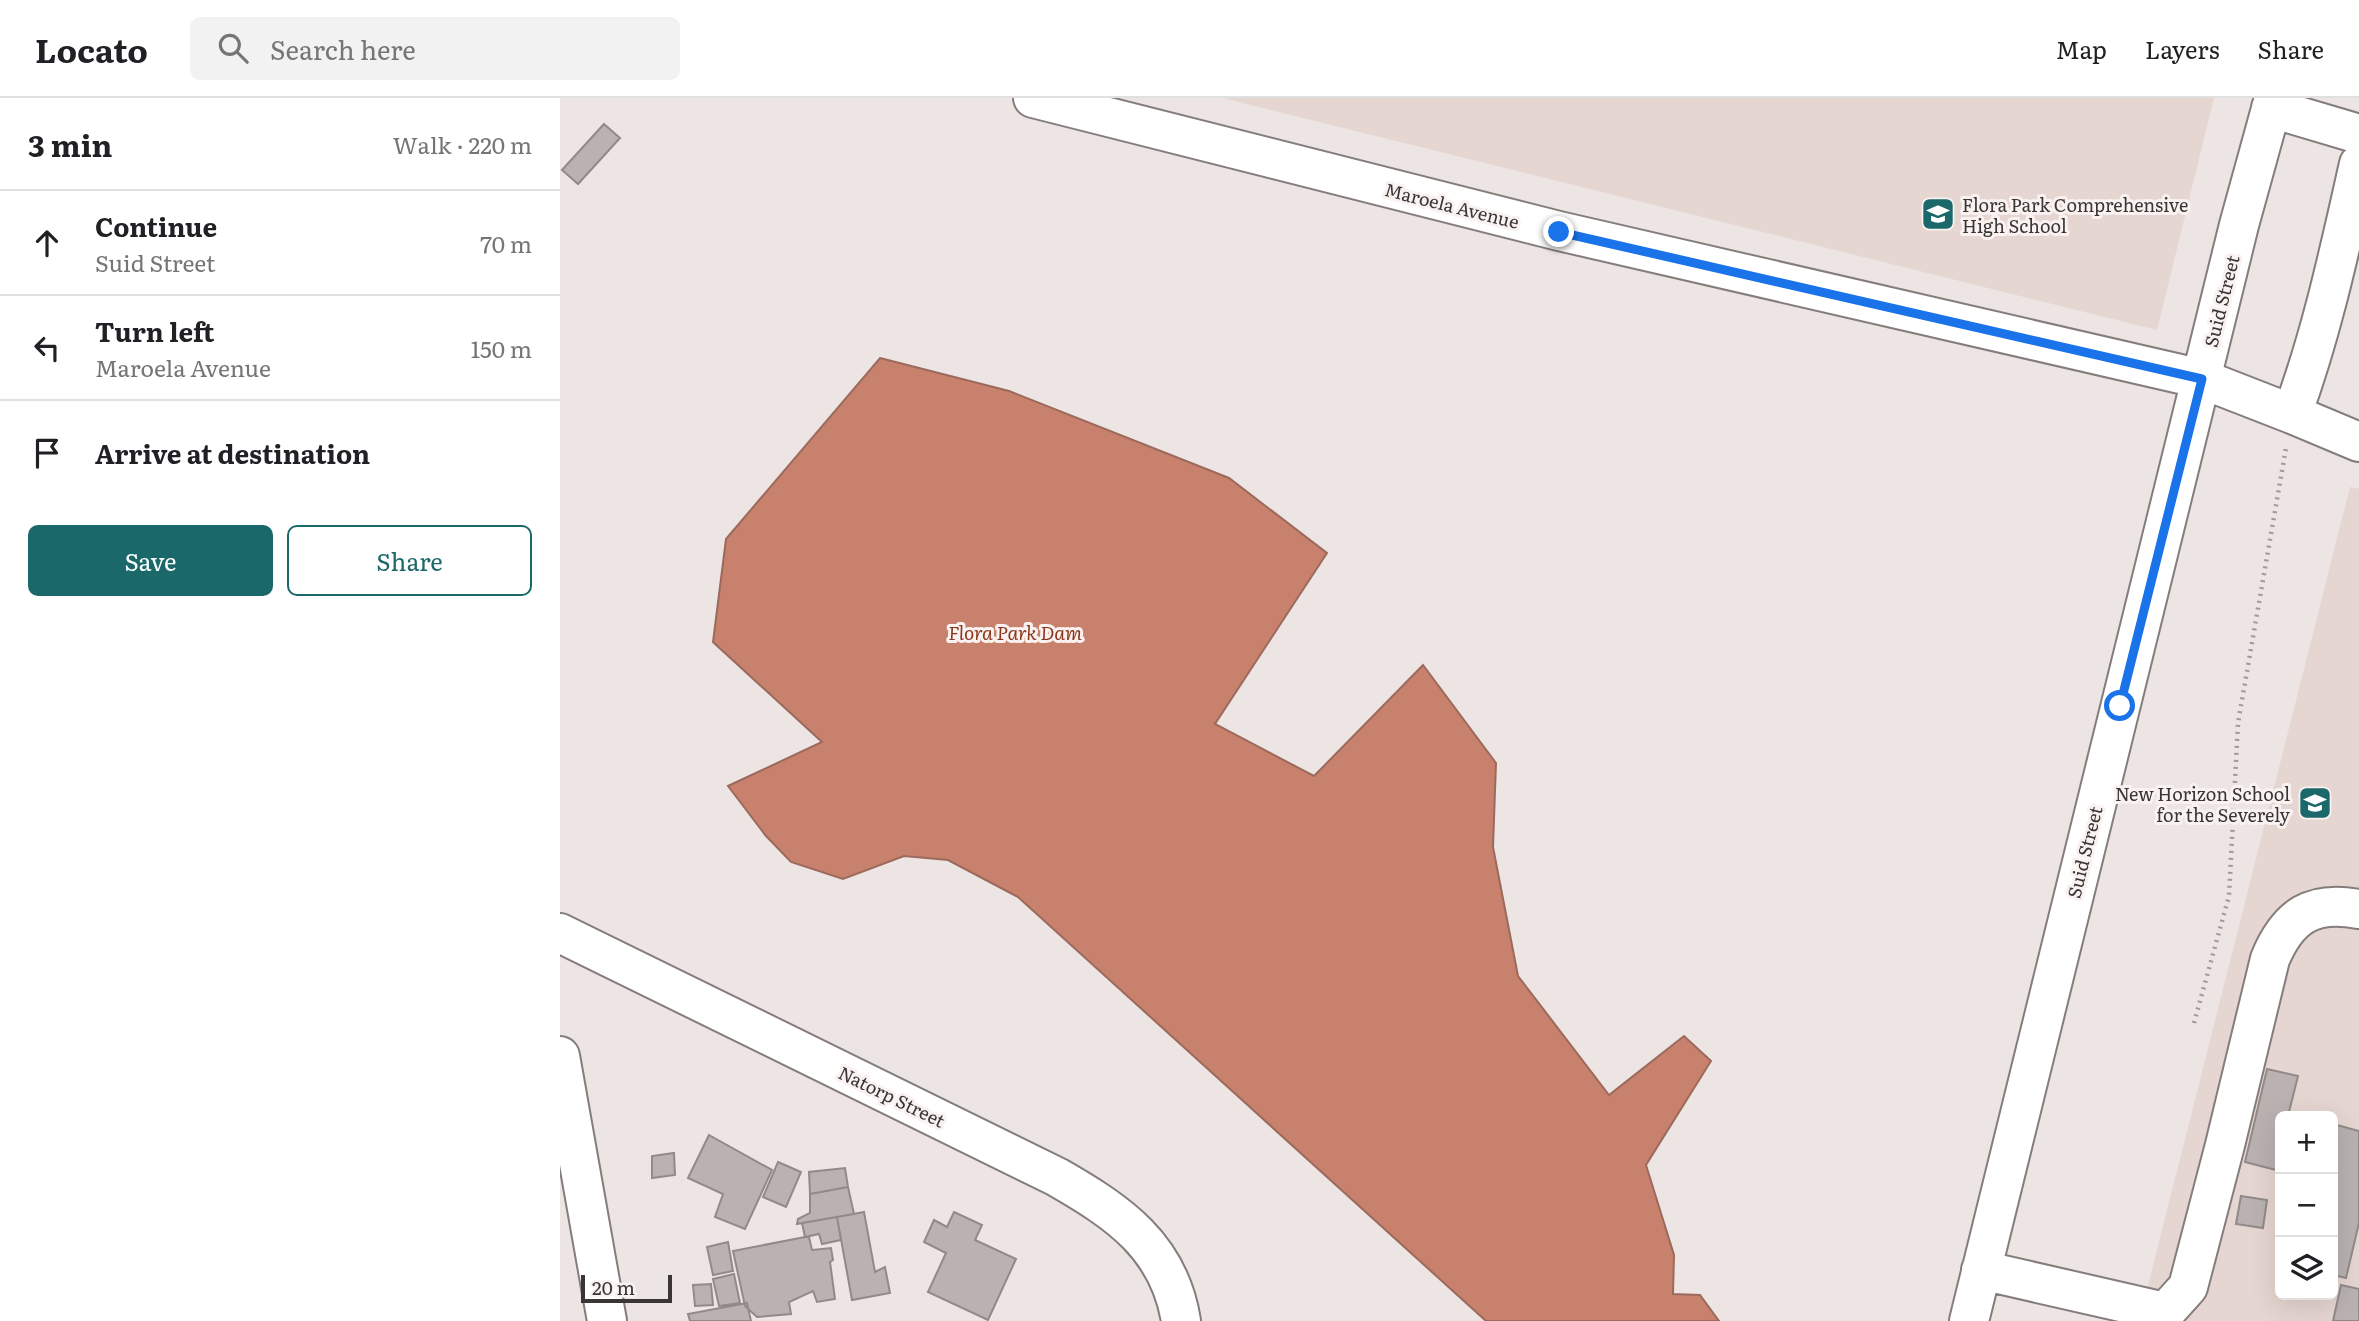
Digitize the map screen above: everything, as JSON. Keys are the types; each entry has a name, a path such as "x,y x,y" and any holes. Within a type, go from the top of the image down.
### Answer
{"street":[{"name":"Maroela Avenue","path":"1032,98 1559,232 2202,379 2359,442"},
{"name":"Suid Street","path":"1969,1321 2272,103"},
{"path":"2272,103 2359,134"},
{"path":"2292,414 2349,253 2359,164"},
{"path":"1981,1270 2156,1310 2187,1304 2270,959 2279,937 2293,920 2313,909 2338,905 2359,909"},
{"name":"Natorp Street","path":"560,933 1057,1177 1101,1203 1136,1231 1150,1248 1167,1276 1180,1315"},
{"path":"560,1056 607,1321"}],"path":[{"path":"2194,1023 2229,896 2238,723 2292,414"}],"shaded area":[{"name":"Flora Park Comprehensive High School","path":"1223,98 2214,98 2157,330"},
{"name":"New Horizon School for the Severely","path":"2350,487 2359,489 2359,1321 2139,1321"}],"water":[{"name":"Flora Park Dam","path":"880,358 1009,391 1229,478 1327,553 1215,724 1314,776 1423,665 1496,763 1493,847 1518,976 1609,1095 1684,1036 1711,1061 1646,1165 1674,1255 1673,1294 1700,1295 1719,1321 1486,1321 1018,897 948,860 904,856 843,879 791,862 766,836 728,786 822,742 713,642 726,539"}],"building":[{"path":"604,124 620,138 578,184 562,170"},
{"path":"2267,1069 2298,1076 2289,1111 2275,1111 2275,1170 2245,1162"},
{"path":"2338,1125 2359,1131 2359,1223 2346,1278 2338,1276"},
{"path":"709,1135 772,1170 745,1229 715,1217 723,1194 688,1178"},
{"path":"674,1153 675,1175 652,1178 652,1156"},
{"path":"778,1162 801,1172 786,1207 763,1197"},
{"path":"845,1168 848,1187 810,1194 809,1172"},
{"path":"848,1187 854,1214 797,1224 798,1219 810,1213 810,1194"},
{"path":"2241,1196 2267,1200 2263,1228 2236,1224"},
{"path":"864,1212 875,1272 885,1267 890,1293 852,1300 837,1217"},
{"path":"954,1212 982,1225 975,1240 1016,1259 988,1320 928,1292 946,1253 924,1242 934,1220 947,1227"},
{"path":"837,1217 841,1240 822,1244 819,1234 805,1237 802,1223"},
{"path":"809,1237 812,1250 831,1248 835,1299 817,1302 813,1291 789,1302 791,1314 757,1317 745,1306 733,1251"},
{"path":"728,1242 733,1271 713,1275 707,1247"},
{"path":"734,1274 740,1303 719,1306 713,1279"},
{"path":"711,1284 713,1305 695,1306 693,1285"},
{"path":"2341,1285 2359,1289 2359,1321 2333,1321"},
{"path":"747,1303 751,1321 690,1321 688,1314"}],"place":[{"name":"Flora Park Comprehensive High School","path":"1938,214"},
{"name":"New Horizon School for the Severely","path":"2315,803"}],"route":[{"path":"1559,232 2202,379 2120,706"}]}
